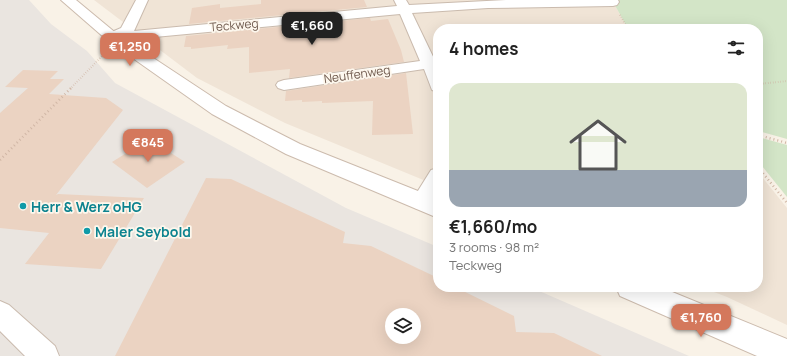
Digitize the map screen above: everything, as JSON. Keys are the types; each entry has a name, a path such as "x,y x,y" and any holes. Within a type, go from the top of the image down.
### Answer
{"street":[{"path":"68,0 112,37 219,110 293,149 430,205 433,194"},
{"path":"112,37 127,31 142,0"},
{"name":"Teckweg","path":"112,37 402,5 516,2 613,2"},
{"path":"402,5 433,67"},
{"name":"Neuffenweg","path":"284,85 433,67"},
{"path":"642,292 787,354"},
{"path":"0,313 45,356"}],"path":[{"path":"0,160 105,53"},
{"path":"763,83 787,81"},
{"path":"763,136 787,143"},
{"path":"763,173 787,203"}],"shaded area":[{"path":"0,0 29,0 51,24 87,51 115,83 346,208 433,245 433,292 542,292 689,356 0,356"},
{"path":"94,0 612,0 625,24 433,24 433,184 285,123 197,78"},
{"path":"763,178 787,208 787,325 714,292 763,292"}],"green space":[{"path":"612,0 787,0 787,139 763,132 763,24 625,24"},
{"path":"763,138 787,145 787,197 763,167"}],"building":[{"path":"261,0 364,0 367,7 189,24 192,8 220,4 220,8 261,4"},
{"path":"370,18 371,21 388,19 401,50 404,62 289,78 290,69 249,73 249,47 227,49 228,45 191,49 191,47 184,47 186,36"},
{"path":"23,70 58,71 50,79 64,79 49,94 106,98 123,110 56,195 144,198 101,269 25,264 49,233 0,228 0,113 28,88 5,87"},
{"path":"406,73 413,134 372,135 373,101 322,103 322,101 285,101 286,91"},
{"path":"149,139 185,162 147,188 112,162"},
{"path":"206,178 231,179 345,232 343,243 371,246 433,276 433,292 465,292 514,316 516,332 554,333 602,356 115,356"}],"place":[{"name":"Herr & Werz oHG","path":"23,206"},
{"name":"Maler Seybold","path":"87,231"}]}
